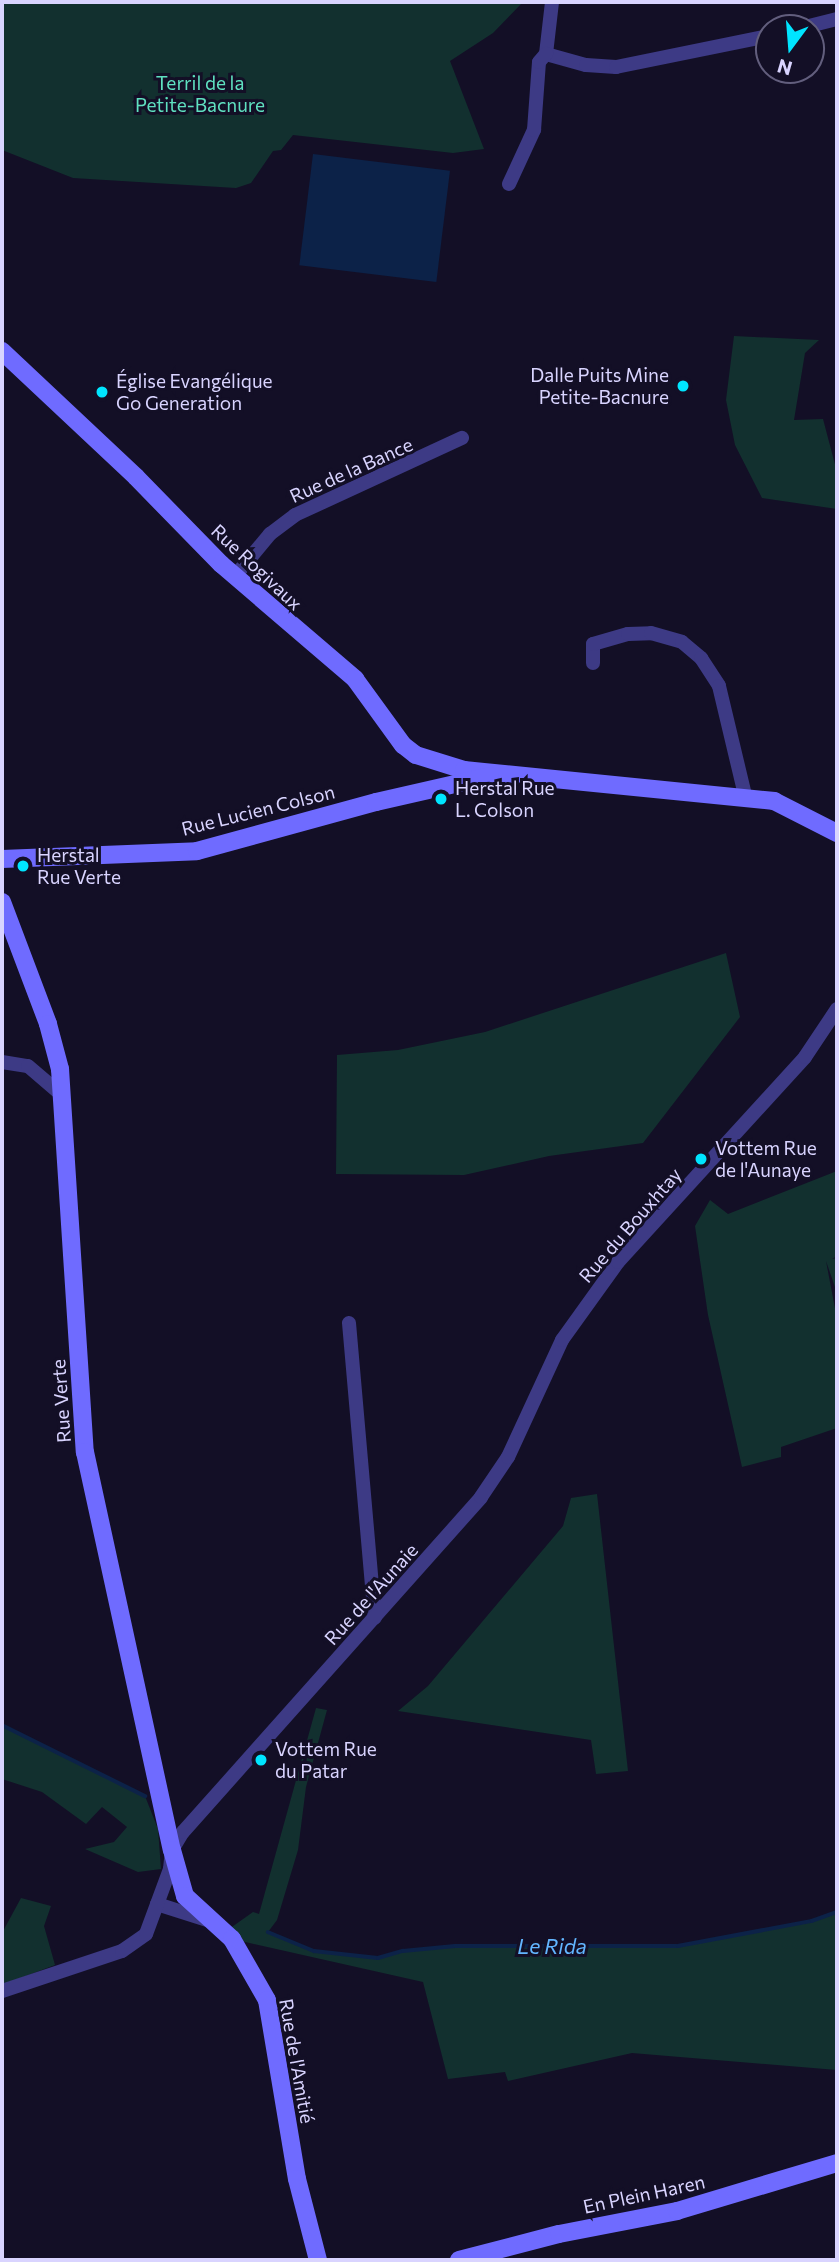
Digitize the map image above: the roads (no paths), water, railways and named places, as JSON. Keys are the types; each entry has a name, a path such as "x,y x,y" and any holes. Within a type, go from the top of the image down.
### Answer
{"street":[{"path":"509,184 534,130 539,62 545,54 552,2"},
{"path":"545,54 616,67 755,39"},
{"name":"Rue Rogivaux","path":"2,351 234,576 355,679 403,745 444,767 774,801 837,833"},
{"name":"Rue de la Bance","path":"234,576 270,534 295,515 462,439"},
{"path":"593,663 590,637 651,633 682,642 701,658 719,686 745,796"},
{"path":"440,790 444,767"},
{"name":"Rue Lucien Colson","path":"2,859 197,851 376,802 440,790 500,773"},
{"name":"Rue Verte","path":"2,902 48,1024 62,1096 85,1452 172,1850 185,1896"},
{"name":"Rue du Bouxhtay","path":"562,1340 618,1262 805,1057 837,1009"},
{"path":"2,1062 28,1066 62,1096"},
{"path":"349,1323 375,1618"},
{"name":"Rue de l'Aunaie","path":"172,1850 481,1497 508,1457 562,1340"},
{"path":"2,1991 122,1951 146,1934 172,1850"},
{"name":"Rue de l'Amitié","path":"185,1896 207,1920 232,1939 267,2000 297,2179 318,2260"},
{"path":"157,1904 207,1920"},
{"name":"En Plein Haren","path":"459,2260 559,2234 677,2211 837,2163"}],"water":[{"path":"313,154 450,171 436,282 299,265"}],"waterway":[{"name":"Le Rida","path":"2,1725 145,1796"},
{"name":"Le Rida","path":"268,1932 314,1951 378,1958 403,1951 455,1946 678,1946 812,1921 837,1912"}],"place":[{"name":"Dalle Puits Mine Petite-Bacnure","path":"683,386"},
{"name":"Église Evangélique Go Generation","path":"102,392"},
{"name":"Herstal Rue L. Colson","path":"441,799"},
{"name":"Herstal Rue Verte","path":"23,866"},
{"name":"Vottem Rue de l'Aunaye","path":"701,1159"},
{"name":"Vottem Rue du Patar","path":"261,1760"}],"park label":[{"name":"Terril de la Petite-Bacnure","path":"200,94"}]}
